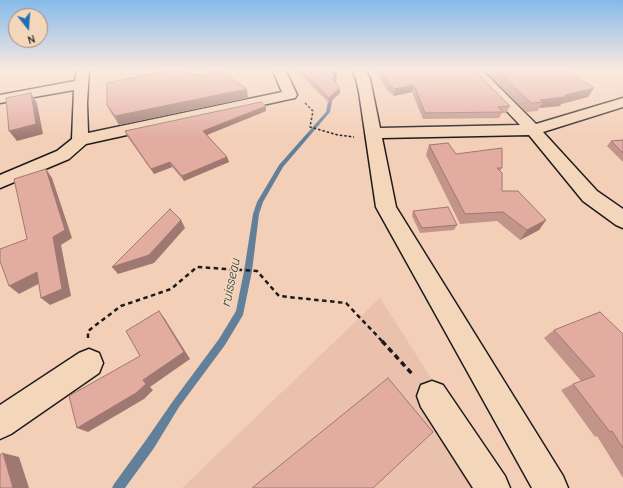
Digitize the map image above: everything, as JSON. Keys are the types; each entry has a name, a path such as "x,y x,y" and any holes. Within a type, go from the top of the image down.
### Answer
{"street":[{"path":"0,99 27,92"},
{"path":"80,140 81,92"},
{"path":"0,182 63,155 80,140 290,95 289,92"},
{"path":"366,92 386,207 551,488"},
{"path":"495,92 533,130 590,196 623,220"},
{"path":"374,133 533,130 623,102"},
{"path":"0,423 89,363"},
{"path":"432,396 493,488"}],"path":[{"path":"290,95 304,101 313,111 310,127 350,137 374,133"},
{"path":"89,363 88,331 121,306 171,289 197,267 257,271 280,296 346,303 432,396"}],"shaded area":[{"path":"380,298 501,488 182,488"}],"building":[{"path":"107,92 233,92 115,116 107,105"},
{"path":"323,92 336,92 329,98"},
{"path":"417,92 496,92 510,106 498,107 503,112 425,113"},
{"path":"519,92 578,92 565,95 565,97 540,100 543,102 531,103"},
{"path":"31,93 36,124 9,131 6,98"},
{"path":"261,102 266,106 203,131 227,157 182,176 170,162 151,169 125,131"},
{"path":"623,140 623,153 611,141"},
{"path":"448,143 456,154 502,148 502,168 497,168 502,173 502,191 518,191 546,220 527,230 503,212 465,214 429,145"},
{"path":"46,169 65,230 53,237 62,289 41,298 37,272 9,286 0,261 0,249 27,239 14,179"},
{"path":"448,207 457,225 422,228 413,211"},
{"path":"170,209 181,220 149,255 112,267"},
{"path":"159,311 184,352 143,380 146,384 136,393 77,428 69,396 140,356 126,331"},
{"path":"600,312 623,334 623,448 612,431 610,432 573,384 595,376 554,330"},
{"path":"388,378 433,432 373,488 252,488"},
{"path":"3,453 13,488 0,488 0,455"}],"waterway":[{"name":"ruisseau","path":"118,488 150,444 176,404 222,342 240,312 248,271 256,214 260,202 281,166 328,112 332,92"}]}
